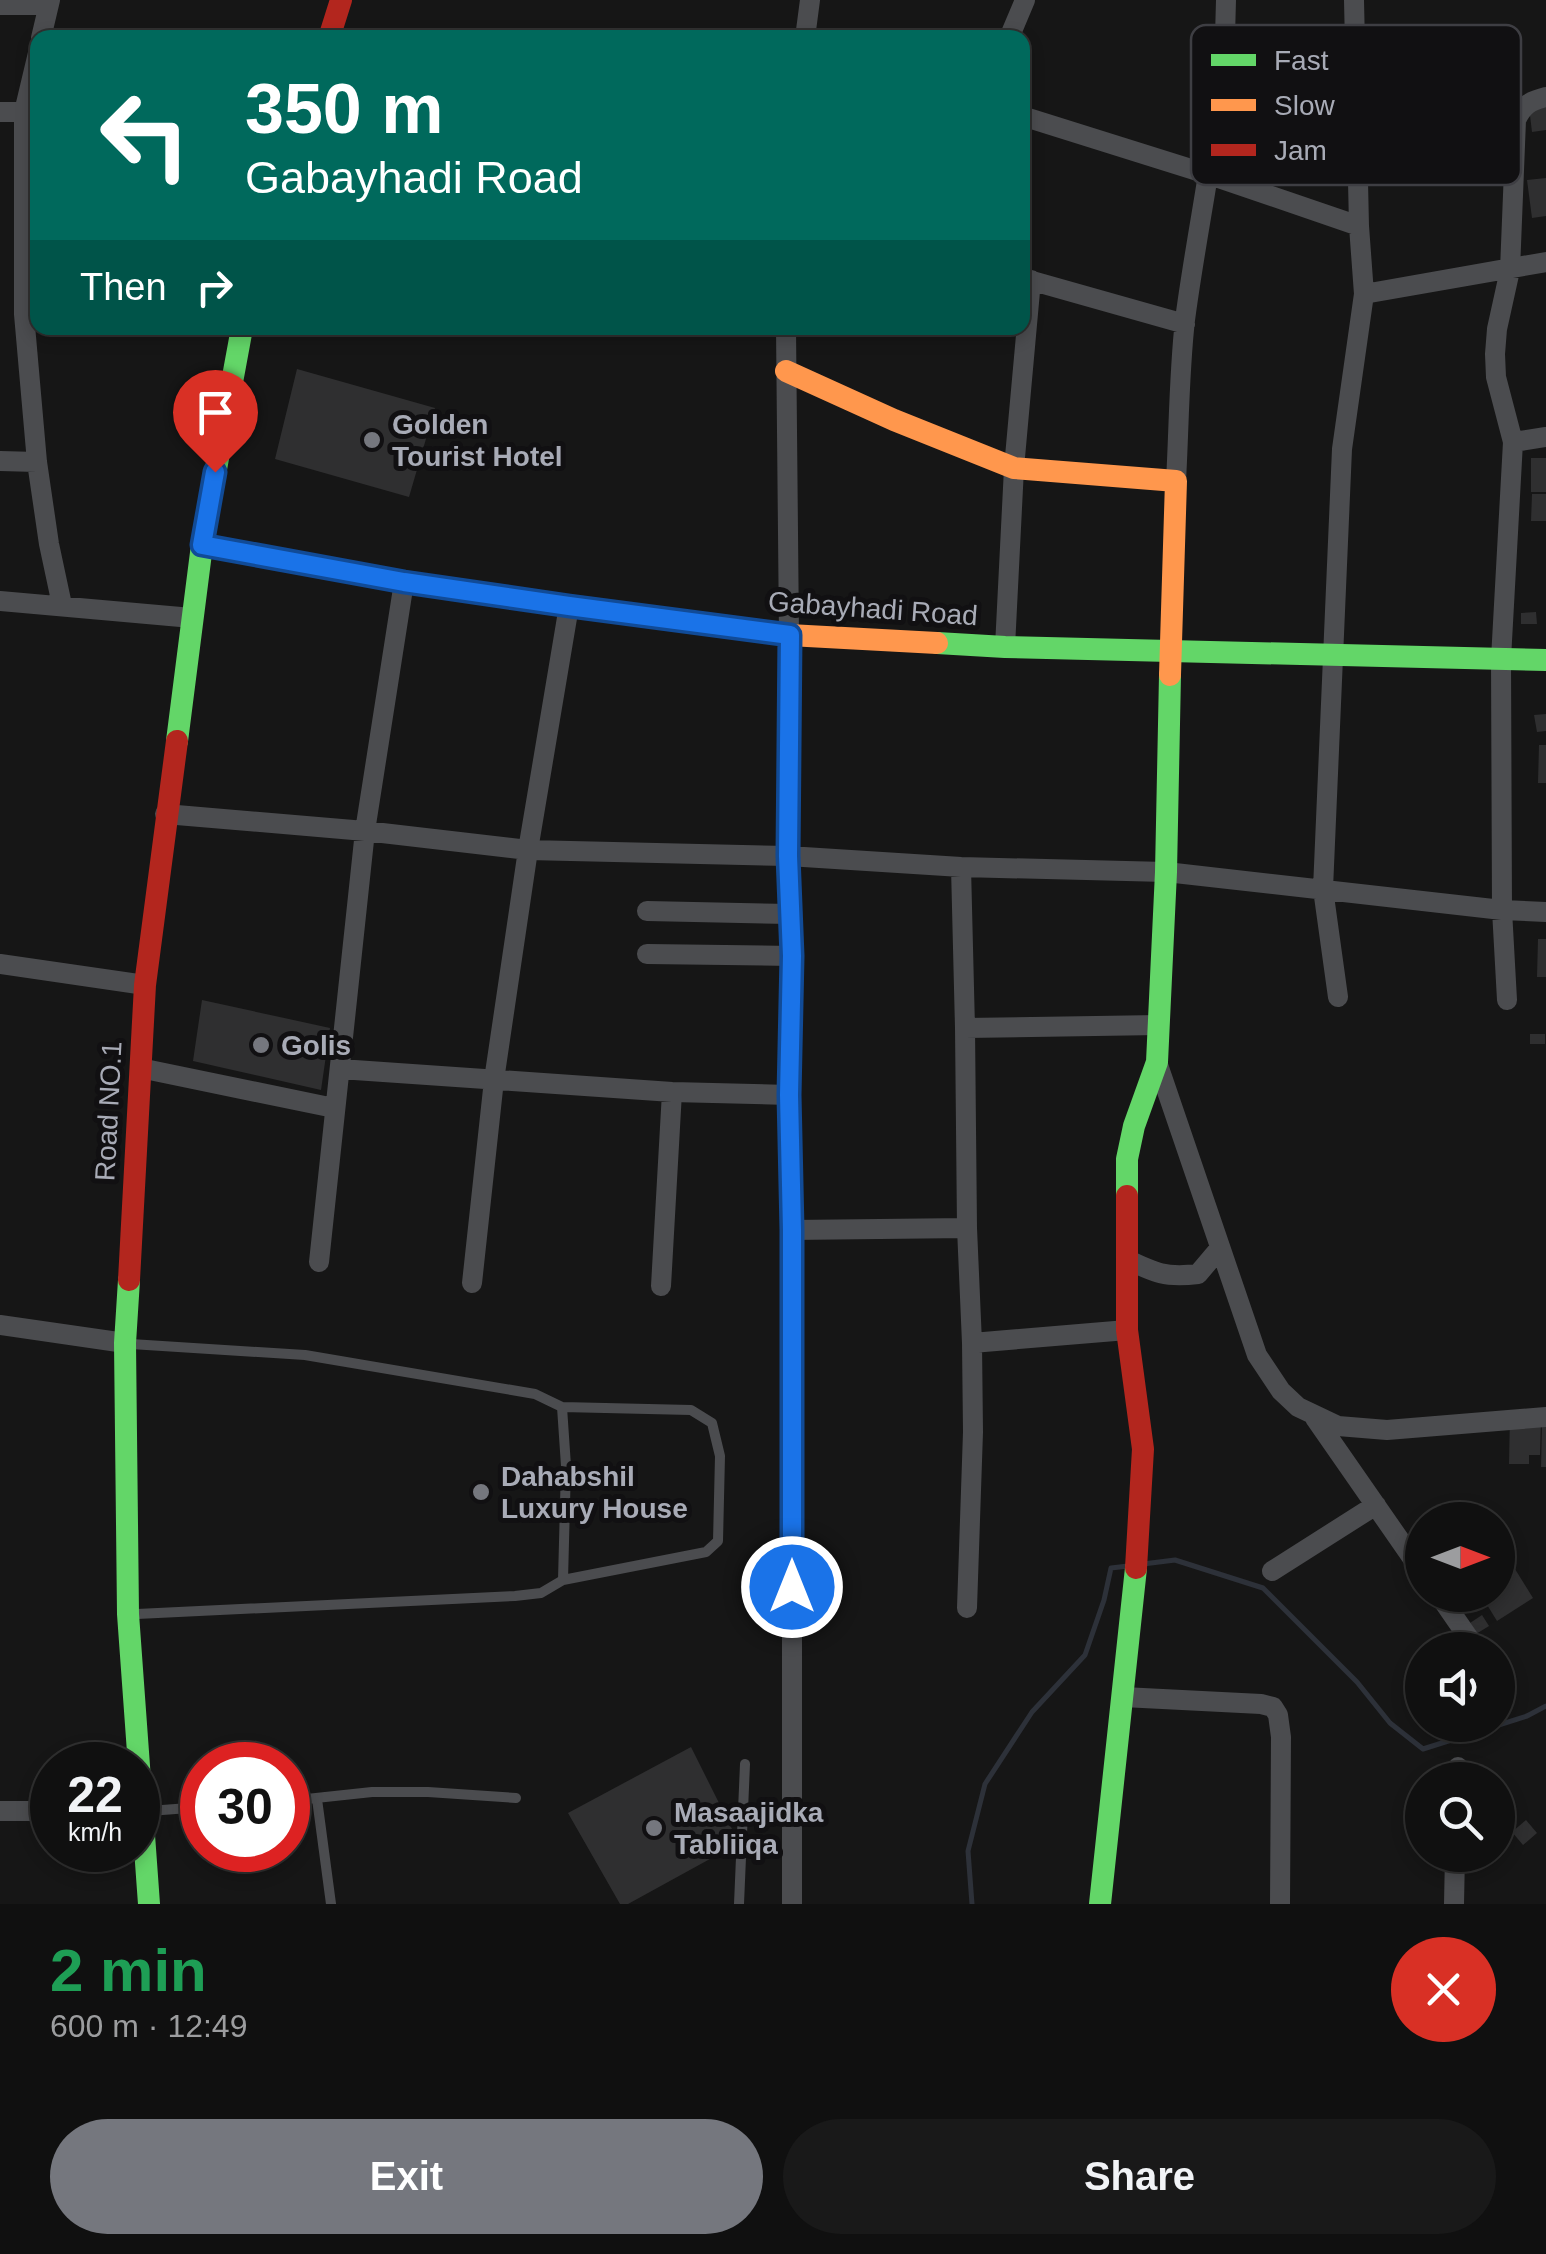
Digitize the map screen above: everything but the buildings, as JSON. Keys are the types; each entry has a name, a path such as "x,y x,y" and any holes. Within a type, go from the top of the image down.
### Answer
{"main road":[{"path":"331,30 341,0"},
{"name":"Road NO.1","path":"135,1742 128,1614 125,1343 145,985 202,545 241,335"},
{"path":"786,371 1014,468 1176,481 1157,1062 1127,1158 1128,1330 1143,1450 1139,1536 1100,1904"},
{"name":"Gabayhadi Road","path":"202,545 404,582 790,635 1005,648 1546,660"},
{"name":"Road NO.1","path":"146,1872 149,1904"}],"street":[{"path":"807,30 810,0"},
{"path":"1013,30 1026,0"},
{"path":"1225,25 1226,0"},
{"path":"1354,0 1355,25"},
{"path":"0,5 49,3 43,30"},
{"path":"30,87 24,112 24,314 37,462 62,604"},
{"path":"1521,110 1532,100 1546,97"},
{"path":"0,112 24,112"},
{"path":"1030,119 1191,169"},
{"path":"1176,481 1185,324 1205,185"},
{"path":"1239,185 1359,226"},
{"path":"1338,997 1322,888 1342,448 1364,294 1358,185"},
{"path":"1507,1000 1502,910 1501,659 1512,442 1499,392 1495,354 1510,270 1513,185"},
{"path":"1364,294 1546,262"},
{"path":"1030,280 1185,324"},
{"path":"0,316 24,314"},
{"path":"786,335 788,856 792,956 792,1904"},
{"path":"1005,648 1022,335"},
{"path":"1512,442 1546,438"},
{"path":"0,461 37,462"},
{"path":"319,1262 366,831 404,582"},
{"path":"0,601 192,618"},
{"path":"472,1283 494,1080 569,606"},
{"path":"166,814 528,850 1166,872 1546,912"},
{"path":"961,867 973,1432 967,1608"},
{"path":"647,911 790,914"},
{"path":"647,954 792,956"},
{"path":"0,964 145,985"},
{"path":"966,1028 1159,1024"},
{"path":"1157,1062 1257,1355 1281,1391 1298,1408 1338,1426 1387,1430 1546,1416"},
{"path":"140,1068 334,1108"},
{"path":"340,1069 672,1092 789,1095"},
{"path":"660,1286 672,1092"},
{"path":"792,1230 967,1228"},
{"path":"1126,1259 1157,1274 1198,1274 1220,1248"},
{"path":"0,1325 125,1343"},
{"path":"972,1342 1128,1330"},
{"path":"1314,1416 1405,1547"},
{"path":"1272,1571 1376,1505"},
{"path":"1122,1697 1273,1707 1281,1736 1280,1904"},
{"path":"0,1811 30,1811"},
{"path":"1454,1904 1455,1872"}],"lane":[{"path":"125,1343 305,1355 535,1394 562,1407 691,1410 712,1423 720,1456 718,1541 706,1552 563,1580 541,1593 515,1596 128,1614"},
{"path":"562,1407 566,1466 563,1580"},
{"path":"740,1904 745,1764"},
{"path":"310,1799 372,1792 516,1798"},
{"path":"317,1799 331,1904"}],"waterway":[{"path":"1143,1564 1175,1560 1263,1588 1357,1682 1390,1723 1423,1749 1527,1716 1546,1706"},
{"path":"972,1904 968,1851 985,1784 1032,1712 1085,1655 1111,1568 1128,1566"}],"traffic: fast":[{"path":"177,741 202,545 241,335"},
{"path":"937,643 1546,660"},
{"path":"1127,1196 1127,1159 1134,1126 1157,1062 1170,675"},
{"path":"129,1280 125,1343 128,1614 149,1904"},
{"path":"1100,1904 1136,1568"}],"traffic: slow":[{"path":"786,371 1014,468 1176,481 1170,675"},
{"path":"202,545 404,582 569,606 789,635 937,643"}],"traffic: jam":[{"path":"332,30 341,0"},
{"path":"129,1280 145,985 177,741"},
{"path":"1127,1196 1127,1330 1143,1449 1136,1568"}],"place":[{"name":"Golden Tourist Hotel","path":"372,440"},
{"name":"Golis","path":"261,1045"},
{"name":"Dahabshil Luxury House","path":"481,1492"},
{"name":"Masaajidka Tabliiqa","path":"654,1828"}],"route":[{"path":"215,472 202,545 404,582 790,635 792,1587"}]}
